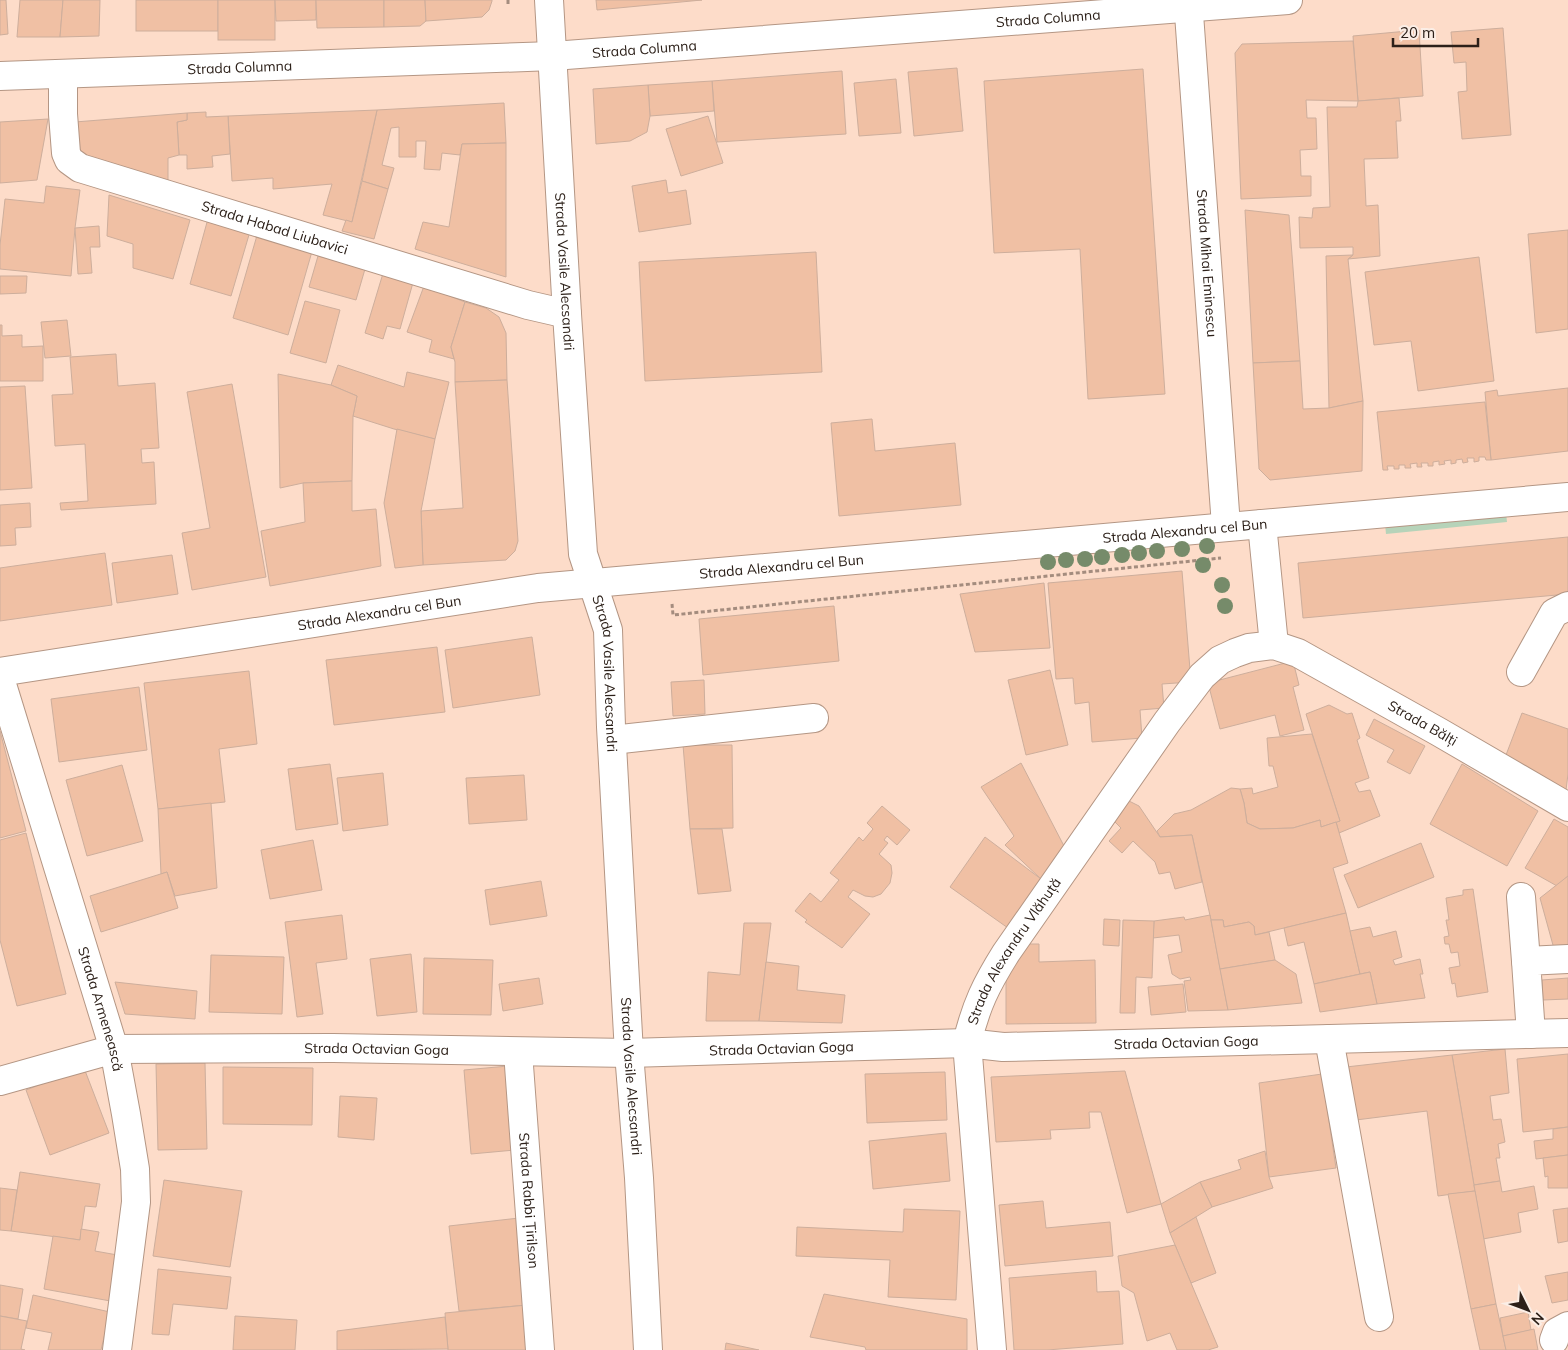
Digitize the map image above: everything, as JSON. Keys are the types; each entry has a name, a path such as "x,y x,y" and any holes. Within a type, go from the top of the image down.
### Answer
{"street":[{"name":"Strada Vasile Alecsandri","path":"549,0 566,314 583,554 608,630 629,1053 648,1350"},
{"name":"Strada Columna","path":"0,76 552,56 1188,4 1288,0"},
{"name":"Strada Mihai Eminescu","path":"1188,4 1226,526"},
{"name":"Strada Habad Liubavici","path":"62,74 66,153 69,160 80,168 528,305 566,314"},
{"name":"Strada Alexandru cel Bun","path":"0,672 538,588 1568,497"},
{"path":"1262,524 1274,645"},
{"path":"1521,672 1554,613 1568,606"},
{"name":"Strada Bălți","path":"1274,645 1298,653 1568,807"},
{"name":"Strada Alexandru Vlăhuță","path":"992,1350 967,1043 973,1015 985,988 1006,952 1166,722 1202,676 1220,660 1235,653 1250,648 1274,645"},
{"name":"Strada Armenească","path":"0,678 114,1049 135,1169 136,1202 117,1350"},
{"path":"612,740 814,718"},
{"path":"1521,897 1531,1034"},
{"path":"1526,961 1568,959"},
{"name":"Strada Octavian Goga","path":"0,1082 114,1049 333,1048 629,1053 967,1043 1003,1047 1568,1033"},
{"path":"1329,1039 1379,1317"},
{"name":"Strada Rabbi Țirilson","path":"518,1052 540,1350"}],"path":[{"path":"670,576 673,615 1265,554"}],"green space":[{"path":"1506,513 1507,522 1386,534 1385,524"}],"building":[{"path":"0,0 6,0 8,34 0,35"},
{"path":"20,0 63,0 60,37 17,37"},
{"path":"63,0 100,0 99,36 60,37"},
{"path":"136,0 218,0 218,31 136,31"},
{"path":"218,0 275,0 275,40 218,40"},
{"path":"275,0 316,0 316,20 276,21"},
{"path":"316,0 384,0 384,27 317,28"},
{"path":"384,0 425,0 426,21 420,26 384,27"},
{"path":"425,0 492,1 489,10 482,17 426,21"},
{"path":"596,0 702,0 597,10"},
{"path":"1503,28 1511,135 1462,139 1458,92 1467,91 1466,62 1454,63 1451,32"},
{"path":"1419,30 1423,96 1358,101 1353,36"},
{"path":"1353,41 1358,101 1306,100 1307,118 1316,118 1317,149 1300,150 1301,176 1311,176 1311,196 1241,199 1235,53 1242,44"},
{"path":"957,68 963,131 914,136 908,72"},
{"path":"1143,69 1165,394 1088,399 1080,249 994,253 984,81"},
{"path":"842,71 846,134 717,142 712,81"},
{"path":"896,79 901,133 859,136 854,83"},
{"path":"712,81 714,111 650,116 648,85"},
{"path":"648,85 650,116 647,132 630,141 596,144 593,89"},
{"path":"1399,98 1401,121 1396,121 1398,158 1364,159 1366,206 1378,205 1380,256 1348,259 1353,255 1353,247 1300,248 1299,217 1312,218 1313,208 1330,207 1327,107 1357,107 1358,101"},
{"path":"504,103 506,143 462,144 460,155 442,153 440,170 424,169 426,141 416,141 416,157 399,157 399,127 391,128 382,165 394,168 388,189 362,181 377,110"},
{"path":"377,110 352,222 323,215 332,184 273,189 273,178 232,181 228,116"},
{"path":"206,112 206,117 228,116 230,154 212,156 213,167 187,169 187,155 179,155 177,122 187,120 187,113"},
{"path":"187,113 187,120 177,122 179,155 168,158 168,189 75,158 75,122"},
{"path":"708,116 723,163 681,176 666,129"},
{"path":"48,119 37,180 0,183 0,122"},
{"path":"506,143 506,277 415,249 423,222 449,227 462,144"},
{"path":"666,180 668,193 686,190 691,224 639,232 632,186"},
{"path":"362,181 388,189 374,239 342,231 346,220 352,222"},
{"path":"46,186 80,190 71,276 0,269 0,245 5,199 44,203"},
{"path":"109,195 190,220 173,279 133,268 133,244 107,236"},
{"path":"1245,210 1289,215 1300,361 1253,363"},
{"path":"209,215 251,228 231,296 190,284"},
{"path":"99,226 100,247 90,247 92,273 78,274 75,228"},
{"path":"1568,230 1568,329 1536,333 1528,234"},
{"path":"258,232 313,248 288,335 233,318"},
{"path":"816,252 822,372 645,381 639,262"},
{"path":"1353,255 1348,259 1363,401 1329,408 1326,256"},
{"path":"318,256 365,269 356,300 309,287"},
{"path":"1479,257 1494,381 1418,391 1411,341 1374,345 1365,272"},
{"path":"384,270 414,279 400,329 387,326 383,339 365,333"},
{"path":"0,276 27,276 26,293 0,294"},
{"path":"424,286 465,302 451,347 454,359 429,352 432,340 407,332"},
{"path":"305,301 340,310 326,363 290,353"},
{"path":"465,302 486,308 499,317 506,333 507,380 455,382 455,362 451,347"},
{"path":"67,320 71,356 45,358 41,322"},
{"path":"0,325 2,325 2,336 22,335 22,347 43,346 43,381 0,381"},
{"path":"116,354 118,386 155,383 159,448 141,449 142,463 154,462 156,504 61,510 60,503 88,501 85,444 55,446 52,395 73,394 70,357"},
{"path":"1300,361 1303,409 1329,408 1363,401 1362,471 1270,480 1259,469 1253,363"},
{"path":"338,365 404,387 407,372 449,382 435,439 353,416 357,396 331,385"},
{"path":"278,374 331,385 357,396 353,416 352,481 303,483 280,488"},
{"path":"507,380 518,541 515,551 506,560 423,565 421,511 463,508 455,382"},
{"path":"232,384 266,577 192,590 182,533 210,528 187,392"},
{"path":"25,386 32,488 0,490 0,387"},
{"path":"1568,388 1568,451 1491,460 1485,392 1497,390 1498,396"},
{"path":"1485,402 1491,460 1479,457 1479,461 1474,462 1474,458 1467,458 1468,462 1463,463 1462,459 1456,460 1456,463 1451,464 1451,460 1444,461 1445,464 1439,465 1439,461 1433,462 1433,466 1428,466 1428,463 1421,463 1422,467 1417,467 1417,463 1410,464 1411,468 1399,465 1399,469 1394,469 1394,466 1387,466 1388,470 1383,470 1377,412"},
{"path":"872,419 875,451 955,443 961,505 839,516 831,423"},
{"path":"397,429 435,439 421,511 423,565 395,568 384,503"},
{"path":"352,481 352,511 376,509 381,566 270,586 261,531 305,522 303,483"},
{"path":"30,503 31,527 15,528 16,545 0,546 0,505"},
{"path":"1568,537 1568,594 1303,618 1298,563"},
{"path":"105,553 112,605 0,621 0,568"},
{"path":"172,555 178,594 117,603 112,563"},
{"path":"1182,571 1191,682 1162,684 1164,708 1140,710 1142,738 1092,742 1089,702 1075,704 1073,678 1056,679 1048,583"},
{"path":"1044,583 1050,648 975,652 960,594"},
{"path":"834,606 839,661 703,675 699,619"},
{"path":"532,637 540,695 453,708 445,650"},
{"path":"437,647 445,712 334,725 326,660"},
{"path":"1293,661 1299,685 1293,687 1304,730 1280,736 1275,715 1220,729 1208,683"},
{"path":"1050,670 1068,745 1026,755 1008,680"},
{"path":"249,671 257,744 219,749 225,802 158,809 144,683"},
{"path":"704,680 705,714 673,716 671,682"},
{"path":"139,687 147,750 59,762 51,699"},
{"path":"1329,705 1347,714 1352,713 1360,738 1357,740 1369,778 1355,783 1359,792 1370,790 1380,816 1339,833 1336,822 1340,821 1306,714"},
{"path":"1522,713 1568,729 1566,790 1506,755"},
{"path":"1374,719 1425,746 1410,774 1387,762 1394,750 1366,735"},
{"path":"0,731 26,831 0,838"},
{"path":"1312,734 1340,821 1321,827 1320,820 1293,828 1260,829 1247,823 1240,789 1252,788 1253,794 1278,787 1273,766 1269,766 1267,738"},
{"path":"683,745 732,745 733,828 690,829"},
{"path":"1021,763 1064,846 1041,879 1005,845 1014,836 981,787"},
{"path":"330,764 338,824 296,830 288,769"},
{"path":"1462,764 1538,811 1507,866 1430,824"},
{"path":"122,765 143,841 87,856 66,780"},
{"path":"383,773 388,825 343,831 337,778"},
{"path":"524,775 527,820 469,824 466,778"},
{"path":"1231,788 1240,789 1247,823 1260,829 1293,828 1320,820 1321,827 1336,822 1348,863 1333,868 1346,913 1255,935 1254,926 1249,922 1224,927 1223,920 1211,920 1192,835 1160,837 1157,831 1174,814 1191,810"},
{"path":"1127,800 1139,806 1160,837 1192,835 1202,882 1175,889 1170,872 1159,874 1155,862 1133,841 1122,853 1109,841 1121,828 1111,818"},
{"path":"211,803 217,888 175,896 167,872 161,874 158,809"},
{"path":"882,806 910,830 897,845 887,836 884,840 888,843 879,854 891,865 892,873 890,883 881,894 873,897 865,896 853,890 848,897 870,914 842,948 805,922 807,920 795,911 810,893 821,902 839,880 830,873 859,837 863,841 873,829 867,823"},
{"path":"1554,819 1568,827 1568,876 1557,886 1525,868"},
{"path":"690,829 722,829 731,891 698,894"},
{"path":"26,833 66,994 17,1006 0,940 0,840"},
{"path":"985,837 1041,879 1008,928 950,887"},
{"path":"313,840 322,890 270,899 261,850"},
{"path":"1421,843 1434,877 1358,908 1344,875"},
{"path":"167,872 178,908 101,932 90,896"},
{"path":"1568,876 1568,953 1556,956 1540,898"},
{"path":"541,881 547,916 490,925 485,890"},
{"path":"1473,889 1488,992 1457,997 1455,983 1452,984 1449,968 1460,966 1458,952 1451,953 1449,944 1445,944 1444,937 1449,936 1446,920 1449,920 1446,898 1463,895 1463,890"},
{"path":"1346,913 1360,974 1314,984 1304,942 1288,946 1284,928"},
{"path":"342,915 347,959 316,963 323,1014 297,1017 285,922"},
{"path":"1210,915 1228,1010 1188,1011 1184,981 1191,980 1190,977 1180,979 1172,974 1168,955 1182,952 1179,935 1153,938 1154,921 1184,917 1185,920"},
{"path":"1104,919 1120,920 1119,946 1103,945"},
{"path":"1123,920 1154,921 1152,978 1136,977 1135,1013 1120,1013"},
{"path":"1211,920 1223,920 1224,927 1249,922 1254,926 1255,935 1269,932 1275,960 1220,969"},
{"path":"744,923 771,923 759,1021 706,1021 708,972 740,975"},
{"path":"1370,927 1373,937 1396,931 1402,957 1393,960 1395,965 1420,959 1423,974 1420,974 1425,998 1377,1004 1370,972 1360,974 1350,931"},
{"path":"1027,944 1039,944 1039,962 1095,960 1096,1023 1006,1024 1006,971"},
{"path":"411,954 417,1012 377,1016 370,959"},
{"path":"211,955 284,957 282,1014 209,1012"},
{"path":"424,958 493,960 491,1015 423,1014"},
{"path":"1275,960 1296,974 1302,1003 1228,1010 1220,969"},
{"path":"766,962 799,966 797,990 845,995 842,1023 759,1021"},
{"path":"1370,972 1377,1004 1320,1012 1314,984"},
{"path":"539,978 543,1004 503,1011 499,984"},
{"path":"1568,978 1568,999 1543,1000 1542,980"},
{"path":"115,982 197,991 195,1019 125,1014"},
{"path":"1183,984 1186,1012 1151,1015 1148,987"},
{"path":"1505,1049 1509,1093 1490,1096 1493,1120 1501,1119 1505,1142 1498,1144 1500,1158 1496,1158 1500,1181 1474,1185 1452,1055"},
{"path":"1568,1054 1568,1127 1523,1132 1517,1059"},
{"path":"1452,1055 1475,1191 1438,1196 1427,1111 1356,1120 1346,1067"},
{"path":"205,1063 207,1149 158,1150 156,1064"},
{"path":"508,1066 515,1150 471,1154 464,1070"},
{"path":"223,1067 313,1068 312,1125 223,1124"},
{"path":"84,1068 109,1133 50,1155 26,1090"},
{"path":"1125,1071 1161,1204 1127,1213 1101,1112 1089,1112 1090,1128 1050,1130 1051,1139 996,1142 991,1077"},
{"path":"945,1072 947,1120 867,1123 865,1074"},
{"path":"1322,1074 1336,1168 1269,1177 1259,1083"},
{"path":"340,1096 377,1098 374,1140 338,1137"},
{"path":"1568,1127 1568,1155 1536,1159 1534,1141 1553,1139 1553,1129"},
{"path":"946,1133 950,1181 873,1189 869,1141"},
{"path":"1265,1151 1269,1177 1273,1188 1212,1207 1200,1182 1241,1169 1238,1160"},
{"path":"1568,1155 1568,1188 1548,1188 1548,1176 1545,1177 1543,1158"},
{"path":"20,1172 100,1184 96,1207 85,1206 80,1240 11,1231"},
{"path":"164,1180 242,1191 230,1267 153,1256"},
{"path":"1500,1181 1502,1192 1534,1186 1538,1209 1518,1213 1521,1232 1483,1239 1474,1185"},
{"path":"1200,1182 1212,1207 1170,1233 1161,1204"},
{"path":"0,1188 17,1190 11,1231 0,1230"},
{"path":"1475,1191 1496,1304 1471,1309 1448,1194"},
{"path":"1043,1201 1046,1228 1110,1222 1113,1256 1005,1266 999,1205"},
{"path":"1568,1208 1568,1241 1558,1243 1553,1210"},
{"path":"904,1209 960,1211 956,1300 888,1297 890,1260 796,1256 797,1227 903,1232"},
{"path":"1196,1217 1216,1273 1191,1283 1170,1233"},
{"path":"519,1218 527,1305 459,1311 449,1226"},
{"path":"81,1229 99,1232 95,1251 123,1256 116,1302 44,1289 53,1236 80,1240"},
{"path":"1175,1245 1218,1347 1208,1350 1177,1350 1170,1333 1147,1341 1134,1293 1122,1286 1118,1256"},
{"path":"158,1269 231,1277 227,1309 173,1304 169,1335 152,1334"},
{"path":"1096,1271 1097,1292 1119,1291 1123,1344 1047,1350 1014,1350 1009,1278"},
{"path":"1568,1272 1568,1300 1552,1303 1545,1276"},
{"path":"0,1285 23,1289 18,1319 0,1316"},
{"path":"824,1294 967,1319 967,1350 866,1350 865,1347 810,1337"},
{"path":"33,1295 110,1312 101,1350 48,1350 52,1333 26,1328"},
{"path":"1496,1304 1506,1350 1480,1350 1471,1309"},
{"path":"527,1305 531,1350 448,1350 445,1313"},
{"path":"1528,1312 1531,1330 1503,1336 1500,1318"},
{"path":"0,1316 27,1321 21,1349 25,1350 0,1350"},
{"path":"235,1316 297,1320 295,1350 233,1350"},
{"path":"445,1317 448,1349 337,1350 337,1331"},
{"path":"1534,1329 1538,1350 1506,1350 1503,1336"},
{"path":"726,1343 759,1350 725,1350"}]}
